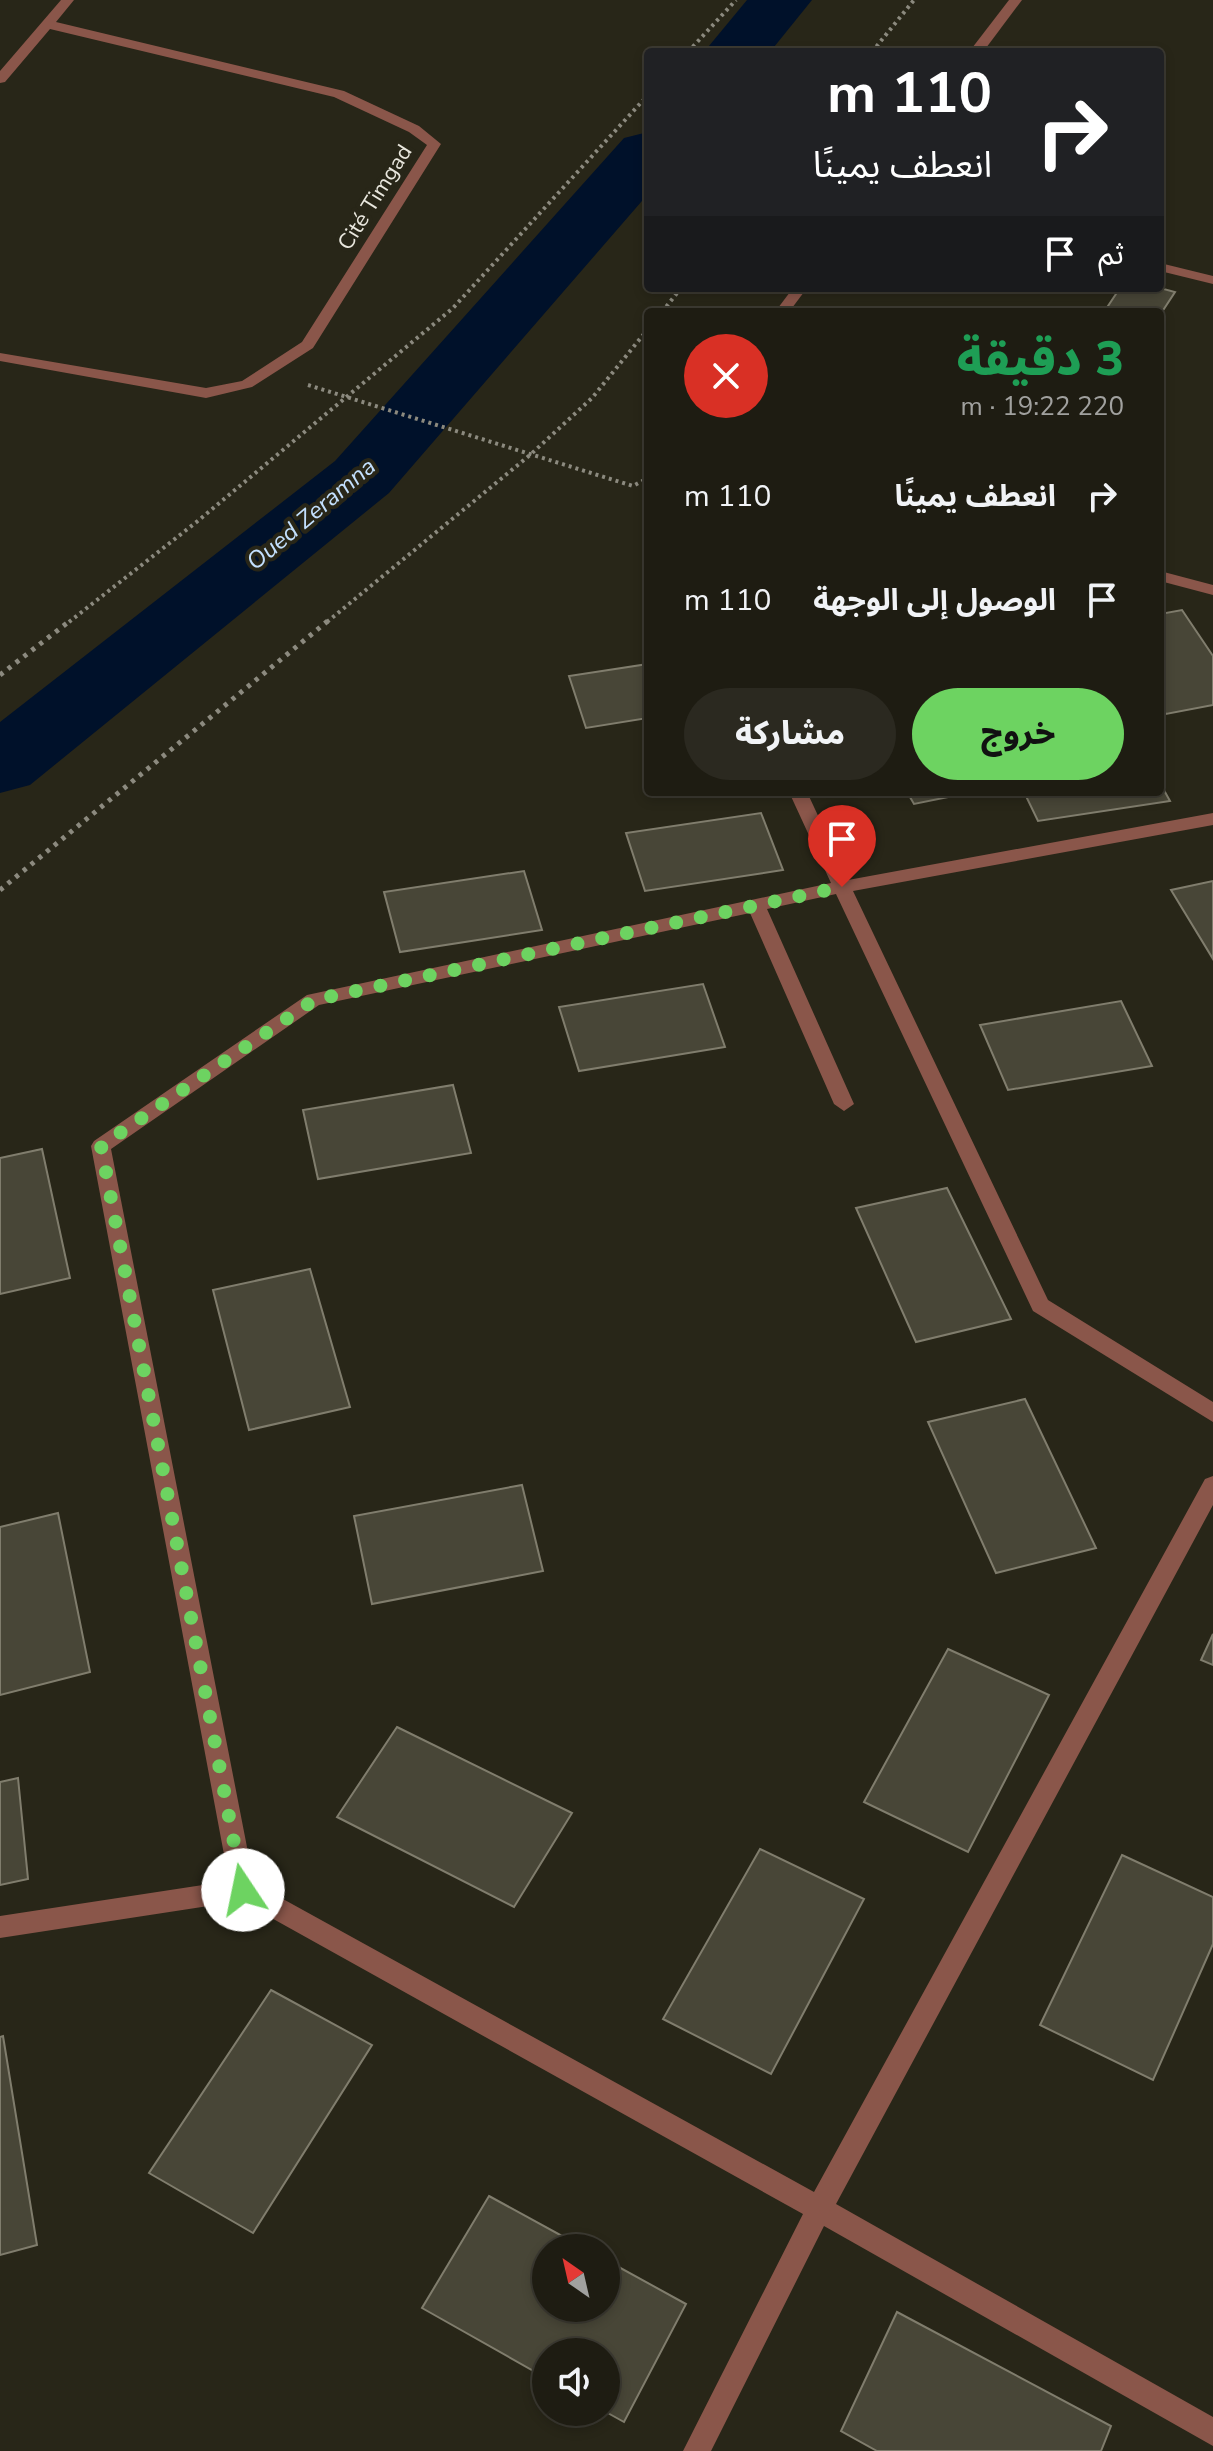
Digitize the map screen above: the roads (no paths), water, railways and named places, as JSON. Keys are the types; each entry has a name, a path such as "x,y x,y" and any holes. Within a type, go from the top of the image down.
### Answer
{"street":[{"path":"0,79 68,0"},
{"path":"979,48 1016,0"},
{"name":"Cité Timgad","path":"0,357 206,393 247,384 308,345 434,144 414,129 339,94 47,24"},
{"path":"1164,268 1213,280"},
{"path":"1164,577 1213,590"},
{"path":"800,796 1040,1305 1213,1413"},
{"path":"243,1890 101,1146 314,1000 842,887 1213,819"},
{"path":"756,906 844,1104"},
{"path":"697,2451 819,2209 1213,1485"},
{"path":"0,1927 243,1890 819,2209 1213,2432"}],"waterway":[{"name":"Oued Zeramna","path":"739,48 781,0"},
{"name":"Oued Zeramna","path":"0,765 362,477 644,157"}]}
